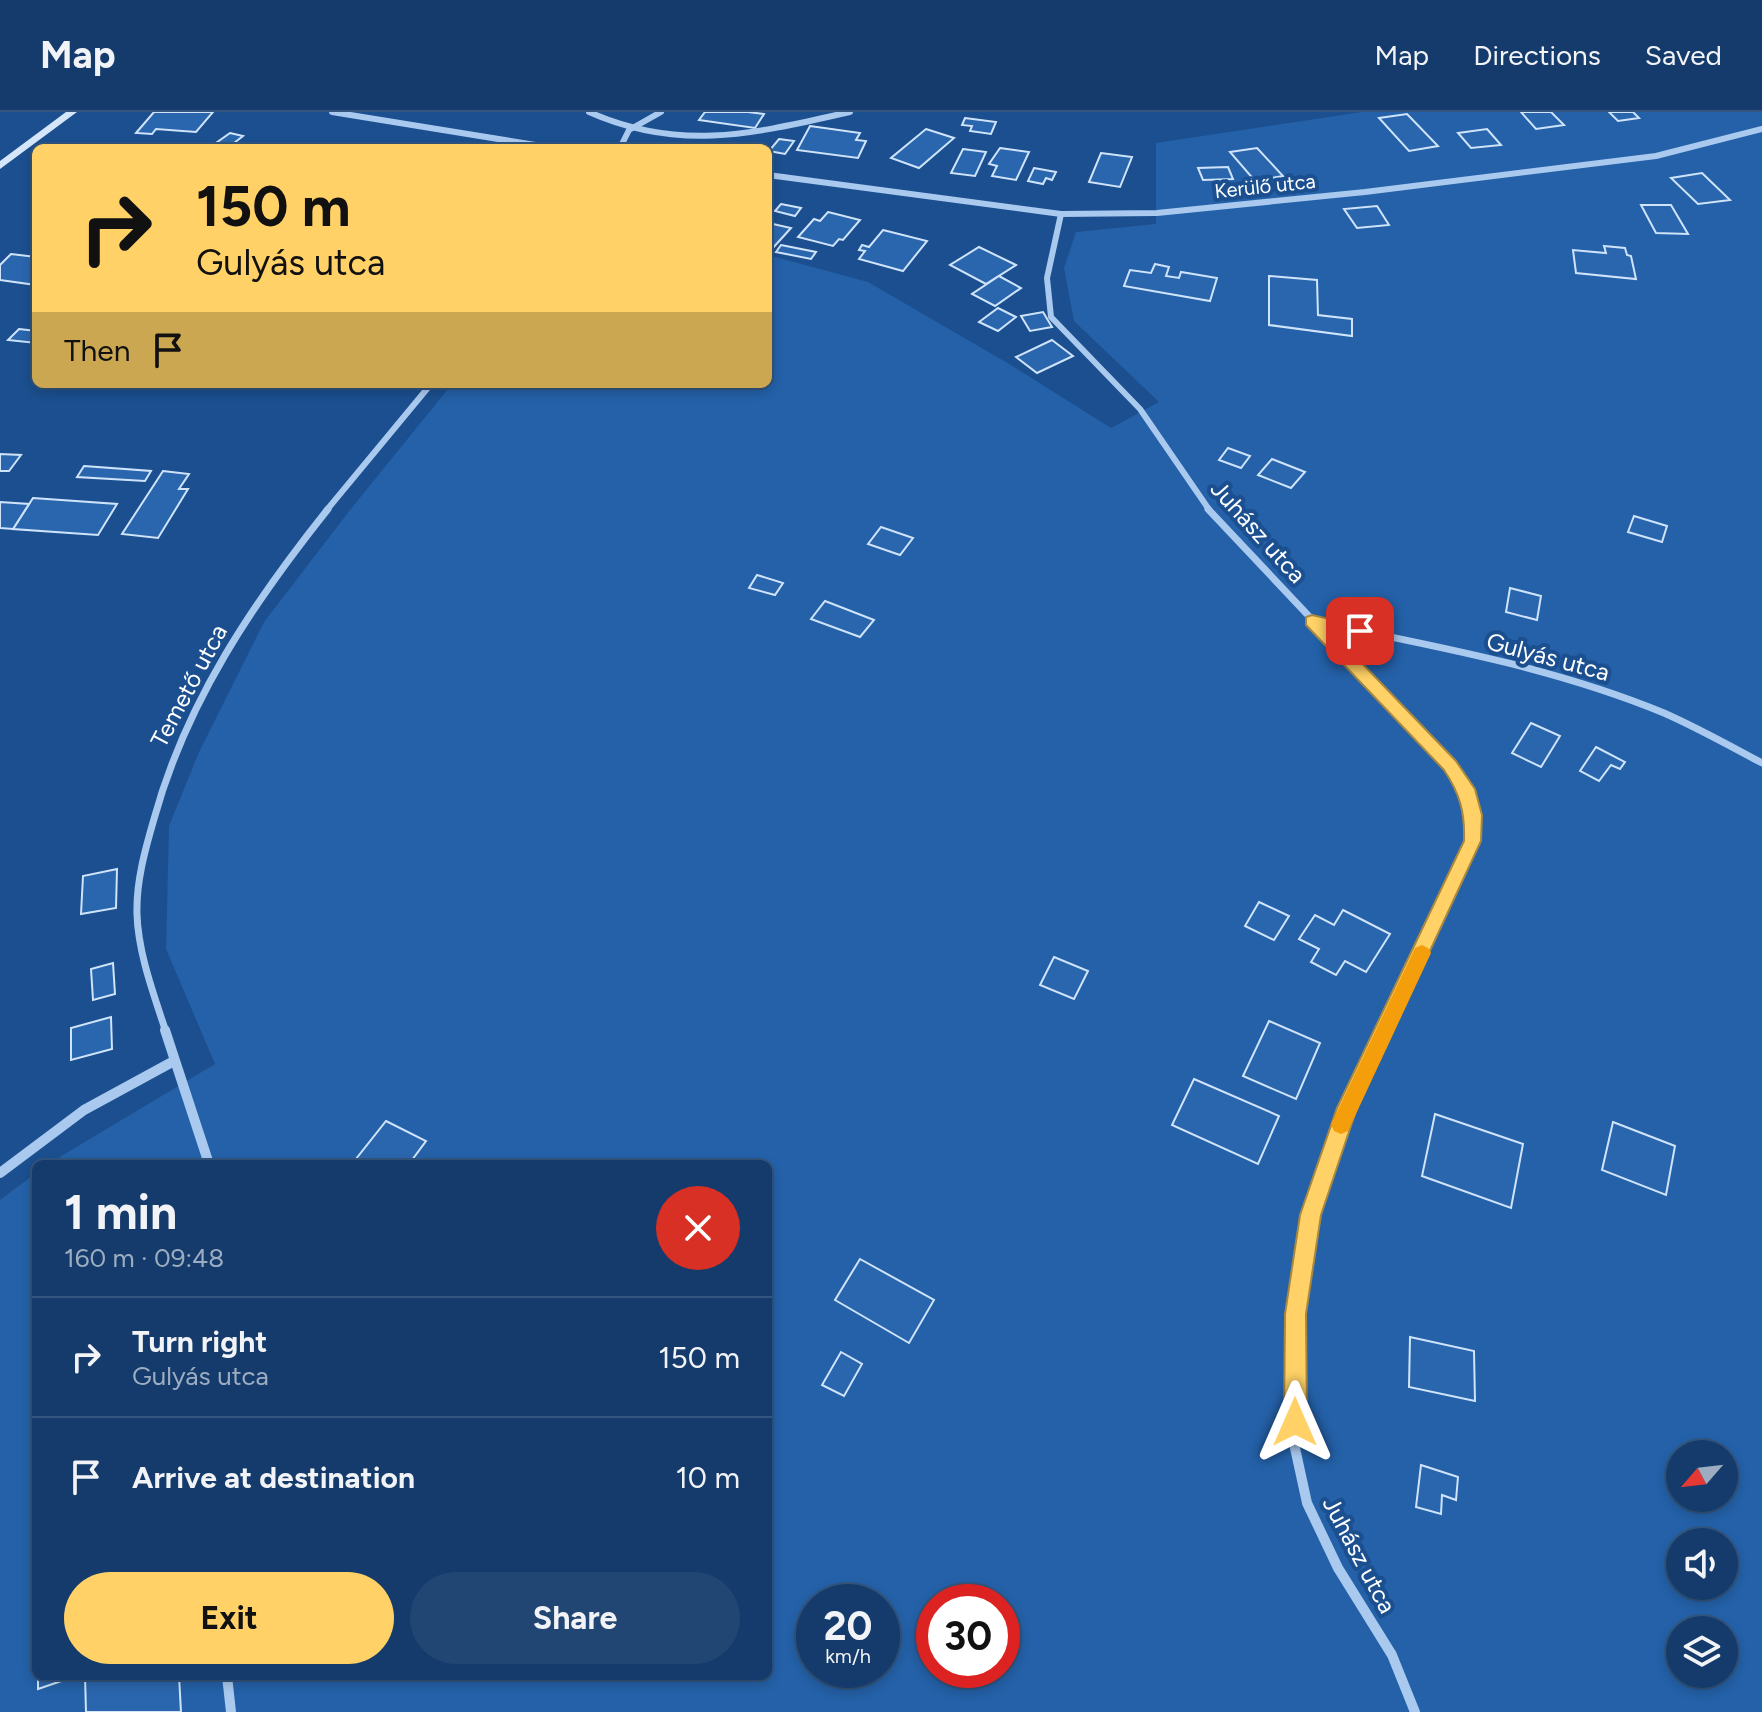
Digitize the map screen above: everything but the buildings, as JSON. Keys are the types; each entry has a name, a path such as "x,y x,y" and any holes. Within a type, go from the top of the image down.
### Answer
{"street":[{"path":"0,166 72,112"},
{"path":"332,112 529,144"},
{"path":"589,112 629,130 728,137 850,112"},
{"path":"622,144 629,130 661,112"},
{"name":"Kerülő utca","path":"772,176 1061,214 1157,213 1365,192 1656,156 1762,129"},
{"name":"Juhász utca","path":"1061,214 1046,269 1045,297 1051,317 1140,409 1213,516 1450,766 1466,789 1473,815 1473,841 1347,1108 1311,1215 1296,1314 1295,1448 1307,1503 1338,1568 1392,1655 1415,1712"},
{"name":"Temető utca","path":"208,1160 174,1061 138,928 139,882 147,843 176,745 220,663 275,579 428,388"},
{"name":"Gulyás utca","path":"1312,621 1408,641 1588,687 1650,708 1762,763"},
{"path":"0,1173 84,1110 174,1061"},
{"path":"227,1680 231,1712"}],"shaded area":[{"path":"1362,112 1762,112 1762,1712 0,1712 0,1200 32,1176 32,1680 772,1680 772,1160 55,1160 215,1064 166,949 169,826 199,752 264,622 449,388 772,388 772,256 868,282 1011,365 1111,428 1159,402 1074,321 1064,268 1076,232 1156,224 1156,143"}],"slow traffic":[{"path":"1341,1124 1422,953"}],"route":[{"path":"1295,1422 1296,1314 1311,1215 1347,1108 1473,841 1473,815 1466,789 1450,766 1312,621 1360,631"}]}
